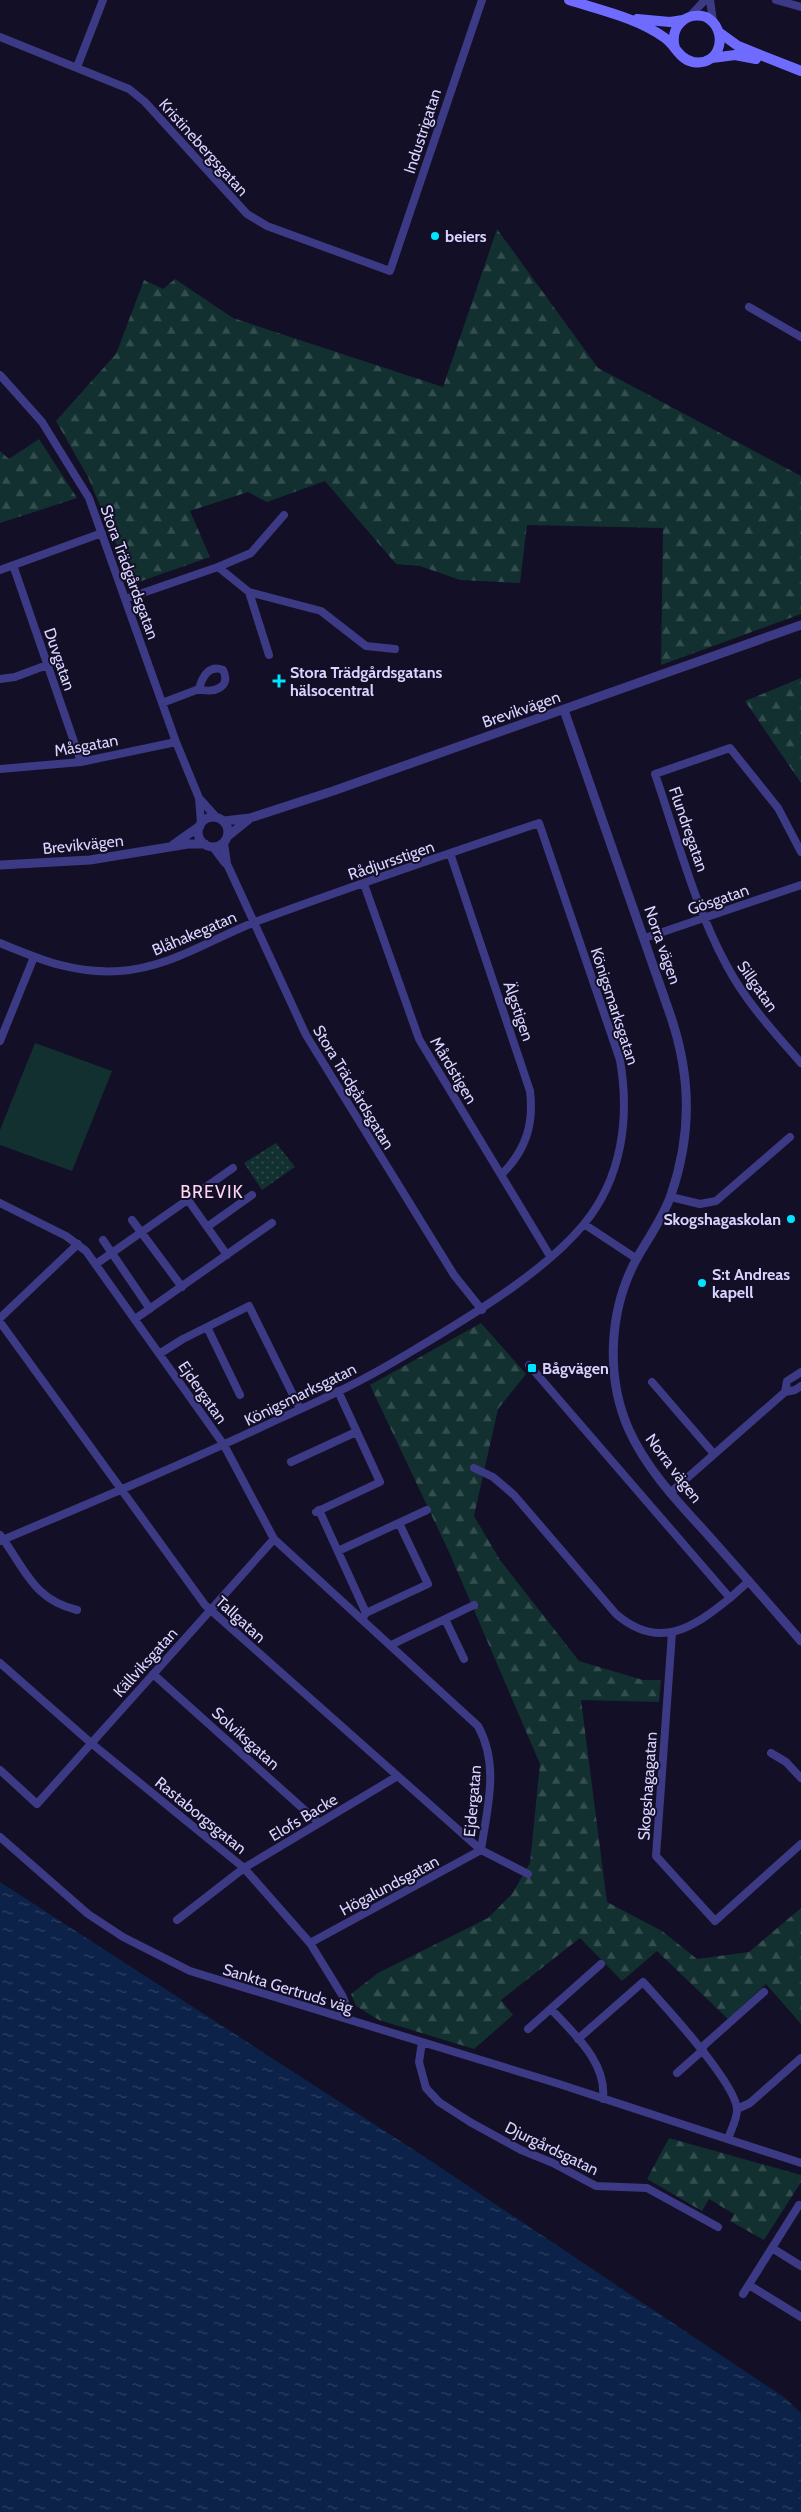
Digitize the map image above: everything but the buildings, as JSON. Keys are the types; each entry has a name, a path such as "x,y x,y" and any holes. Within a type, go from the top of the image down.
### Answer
{"main road":[{"path":"569,0 621,16 652,22 702,15 713,21 720,33 738,46 801,71"},
{"path":"621,16 665,38 684,58 693,62 702,62 711,58 735,54 778,63"},
{"path":"675,48 675,30 686,18"},
{"path":"711,58 719,47 720,33"}],"street":[{"path":"77,67 104,0"},
{"name":"Industrigatan","path":"390,271 482,0"},
{"path":"686,18 705,0"},
{"path":"710,0 713,21"},
{"path":"776,0 801,7"},
{"name":"Kristinebergsgatan","path":"0,37 129,89 145,102 247,214 268,226 390,271"},
{"path":"749,307 801,337"},
{"name":"Stora Trädgårdsgatan","path":"0,375 25,400 42,422 89,498 176,742 199,798 201,825"},
{"path":"126,599 218,567 251,553 284,516"},
{"path":"0,570 102,533"},
{"name":"Duvgatan","path":"13,565 81,762"},
{"path":"218,567 249,592 321,611 366,646 396,649"},
{"path":"249,592 269,655"},
{"name":"Brevikvägen","path":"220,819 250,818 564,710 801,625"},
{"path":"0,679 15,677 47,665"},
{"path":"162,703 199,689"},
{"name":"Norra vägen","path":"564,710 645,938 678,1038 687,1085 686,1135 682,1159 670,1197 659,1222 637,1259 624,1289 615,1324 614,1368 628,1428 647,1462 670,1493 801,1641"},
{"name":"Måsgatan","path":"0,769 81,762 176,742"},
{"name":"Flundregatan","path":"705,917 655,774 730,748 778,808 801,852"},
{"name":"Stora Trädgårdsgatan","path":"199,798 220,819"},
{"name":"Brevikvägen","path":"226,839 250,818"},
{"path":"220,819 228,828 226,839 209,845 199,836 201,825 205,820 220,819"},
{"name":"Rådjursstigen","path":"253,923 538,823"},
{"name":"Königsmarksgatan","path":"1,1539 224,1445 363,1379 482,1310 550,1256 584,1224 600,1200 618,1157 625,1119 625,1089 620,1060 538,823"},
{"name":"Brevikvägen","path":"168,847 201,825"},
{"name":"Stora Trädgårdsgatan","path":"226,839 227,864"},
{"name":"Stora Trädgårdsgatan","path":"209,845 227,864 306,1035 454,1275 482,1310"},
{"name":"Brevikvägen","path":"0,866 90,860 168,847 209,845"},
{"name":"Älgstigen","path":"450,853 530,1090 532,1106 527,1137 514,1162 502,1174"},
{"name":"Mårdstigen","path":"364,884 419,1039 550,1256"},
{"name":"Gösgatan","path":"645,938 801,885"},
{"name":"Sillgatan","path":"705,917 717,947 741,990 757,1012 801,1062"},
{"name":"Blåhakegatan","path":"0,943 57,966 101,972 136,969 165,962 253,923"},
{"path":"0,1041 34,957"},
{"path":"670,1197 700,1204 716,1200 790,1137"},
{"path":"96,1264 233,1168"},
{"path":"207,1227 252,1195"},
{"path":"188,1200 227,1255"},
{"name":"Ejdergatan","path":"0,1203 78,1244 96,1264 224,1445 274,1539 364,1616 391,1645 466,1714 485,1739 491,1769 481,1850"},
{"path":"132,1220 182,1287"},
{"path":"135,1320 272,1223"},
{"path":"584,1224 637,1259"},
{"path":"103,1240 150,1309"},
{"path":"0,1318 78,1244"},
{"path":"159,1354 249,1306 300,1409"},
{"name":"Tallgatan","path":"0,1322 121,1490 210,1609 481,1850 528,1874"},
{"path":"207,1327 240,1395"},
{"path":"529,1365 730,1598"},
{"path":"785,1392 788,1381 801,1372"},
{"path":"652,1382 714,1454"},
{"path":"670,1493 785,1392 795,1390 801,1386"},
{"name":"Ejdergatan","path":"338,1391 380,1482 317,1511 338,1551 364,1616"},
{"path":"292,1462 356,1432"},
{"path":"474,1468 492,1477 514,1495 625,1622 646,1630 672,1633 695,1625 749,1581"},
{"path":"338,1551 427,1510"},
{"path":"364,1616 428,1584 399,1523"},
{"path":"1,1539 34,1586 59,1606 77,1610"},
{"name":"Källviksgatan","path":"0,1770 37,1804 274,1539"},
{"path":"391,1645 474,1605"},
{"path":"445,1619 464,1659"},
{"name":"Skogshagagatan","path":"672,1633 656,1856 715,1921 801,1844"},
{"name":"Rastaborgsgatan","path":"0,1663 91,1743 244,1868 310,1943 342,1995 345,2002 343,2018"},
{"name":"Solviksgatan","path":"153,1674 320,1823"},
{"path":"771,1753 786,1762 801,1778"},
{"name":"Elofs Backe","path":"177,1920 244,1868 396,1776"},
{"name":"Sankta Gertruds väg","path":"0,1837 88,1914 123,1937 218,1982 422,2042 801,2163"},
{"name":"Högalundsgatan","path":"310,1943 481,1850"},
{"path":"528,2029 601,1964"},
{"path":"578,2039 643,1982 702,2049 735,2099 737,2109 728,2139"},
{"path":"677,2073 764,1992"},
{"path":"551,2009 578,2039 602,2074 603,2099"},
{"name":"Djurgårdsgatan","path":"422,2042 419,2062 426,2088 439,2102 470,2122 521,2150 553,2163 587,2183 606,2188 647,2188 718,2227"},
{"path":"737,2109 750,2104 801,2058"},
{"path":"743,2294 772,2248 798,2214 799,2204"},
{"path":"772,2248 801,2266"},
{"path":"749,2284 801,2316"}],"green space":[{"path":"497,229 598,368 801,476 801,614 661,665 663,528 527,525 520,583 460,580 420,566 396,564 325,481 267,502 248,492 190,511 210,557 133,584 88,477 56,421 116,354 144,280 163,289 175,279 233,318 443,387"},
{"path":"39,439 77,498 0,523 0,451 9,459"},
{"path":"801,678 801,783 745,701"},
{"path":"35,1043 112,1071 72,1171 0,1145 0,1130"},
{"path":"276,1143 295,1167 262,1190 244,1163"},
{"path":"481,1323 526,1374 498,1409 474,1516 500,1560 579,1661 643,1680 661,1680 659,1702 581,1700 607,1902 662,1931 697,1959 749,1952 801,1908 801,2024 766,1984 728,2019 657,1951 622,1981 580,1938 501,2000 513,2015 474,2049 379,2020 356,2006 351,1994 378,1973 488,1918 512,1894 530,1863 540,1764 449,1552 370,1385"},
{"path":"669,2138 801,2175 801,2182 764,2240 730,2221 734,2214 709,2199 702,2211 647,2179"}],"water":[{"path":"0,1882 431,2161 785,2398 801,2413 801,2512 0,2512"}],"place":[{"name":"beiers","path":"435,236"},
{"name":"Stora Trädgårdsgatans hälsocentral","path":"279,681"},
{"name":"Skogshagaskolan","path":"791,1219"},
{"name":"S:t Andreas kapell","path":"702,1283"},
{"name":"Bågvägen","path":"532,1368"}],"district":[{"name":"BREVIK","path":"212,1192"}]}
